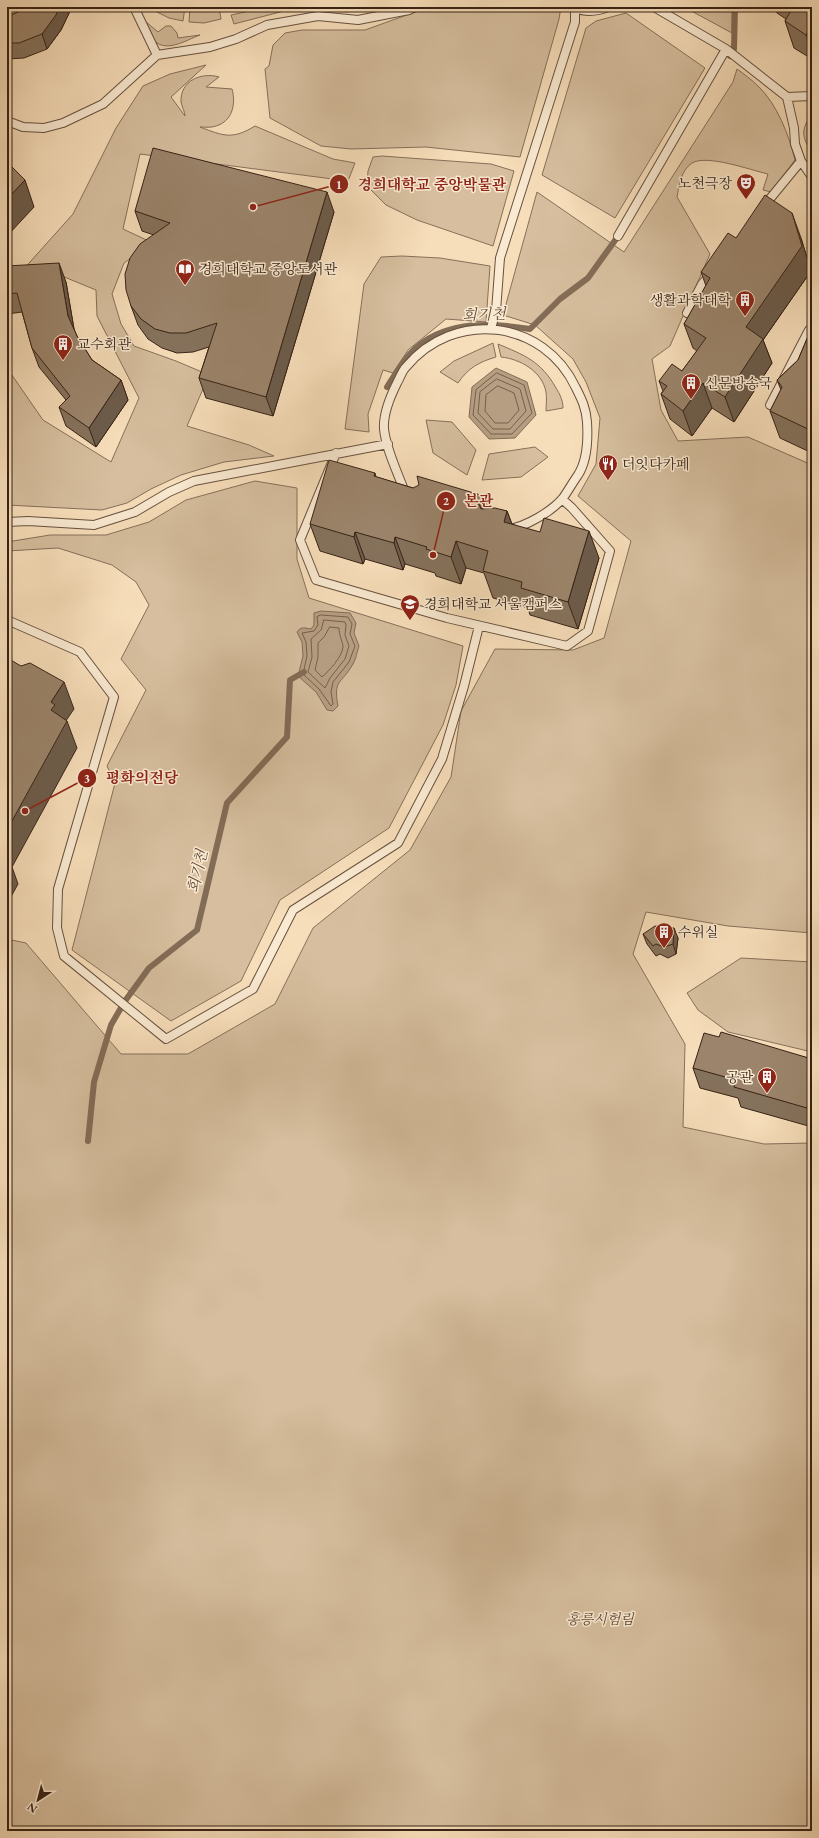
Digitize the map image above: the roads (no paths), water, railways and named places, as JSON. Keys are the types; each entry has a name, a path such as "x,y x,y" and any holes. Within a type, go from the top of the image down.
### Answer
{"lane":[{"path":"134,7 157,55"},
{"path":"7,121 23,127 44,128 63,124 103,104 157,55 210,47 236,39 267,25 318,16 358,20 409,10 415,7"},
{"path":"492,328 496,311 500,258 575,22 574,8 587,12 608,7"},
{"path":"654,7 727,50 787,97 794,128 795,144 801,161 812,177"},
{"path":"618,236 727,50"},
{"path":"787,97 812,96"},
{"path":"761,210 801,161"},
{"path":"687,314 702,284 717,266"},
{"path":"414,500 404,490 384,428 390,396 406,367 429,345 459,332 492,328 523,335 552,352 568,372 586,407 588,440 580,472 562,499 540,517 513,529 500,530"},
{"path":"770,405 809,330 812,329"},
{"path":"7,522 28,521 94,525 135,512 169,492 194,481 388,444"},
{"path":"336,453 300,540 316,580 479,626 567,646 588,631 610,552 572,508 562,499"},
{"path":"7,620 80,652 114,697 58,889 57,928 64,956 166,1039 253,989 293,910 398,842 442,759 464,686 479,626"}],"water":[{"path":"496,368 527,382 536,415 515,438 489,439 469,417 472,387"},
{"path":"321,611 350,613 356,623 354,633 359,646 353,664 337,686 338,706 333,711 327,710 316,692 298,676 303,656 302,642 297,632 302,628 311,629 314,625 314,613"}],"waterway":[{"name":"회기천","path":"730,56 734,49 735,7"},
{"name":"회기천","path":"387,387 413,350 430,338 444,332 457,328 486,325 501,325 530,329 560,299 588,278 616,239"},
{"name":"회기천","path":"88,1141 94,1082 111,1025 125,1001 149,968 197,930 227,803 287,737 290,680 304,672"}],"place":[{"name":"노천극장","path":"746,200"},
{"name":"경희대학교 중앙박물관","path":"253,207"},
{"name":"경희대학교 중앙도서관","path":"185,286"},
{"name":"생활과학대학","path":"745,317"},
{"name":"교수회관","path":"63,361"},
{"name":"신문방송국","path":"691,400"},
{"name":"더잇다카페","path":"608,481"},
{"name":"본관","path":"433,555"},
{"name":"경희대학교 서울캠퍼스","path":"410,621"},
{"name":"평화의전당","path":"25,811"},
{"name":"수위실","path":"664,949"},
{"name":"공관","path":"767,1094"}],"park label":[{"name":"홍릉시험림","path":"600,1619"}]}
